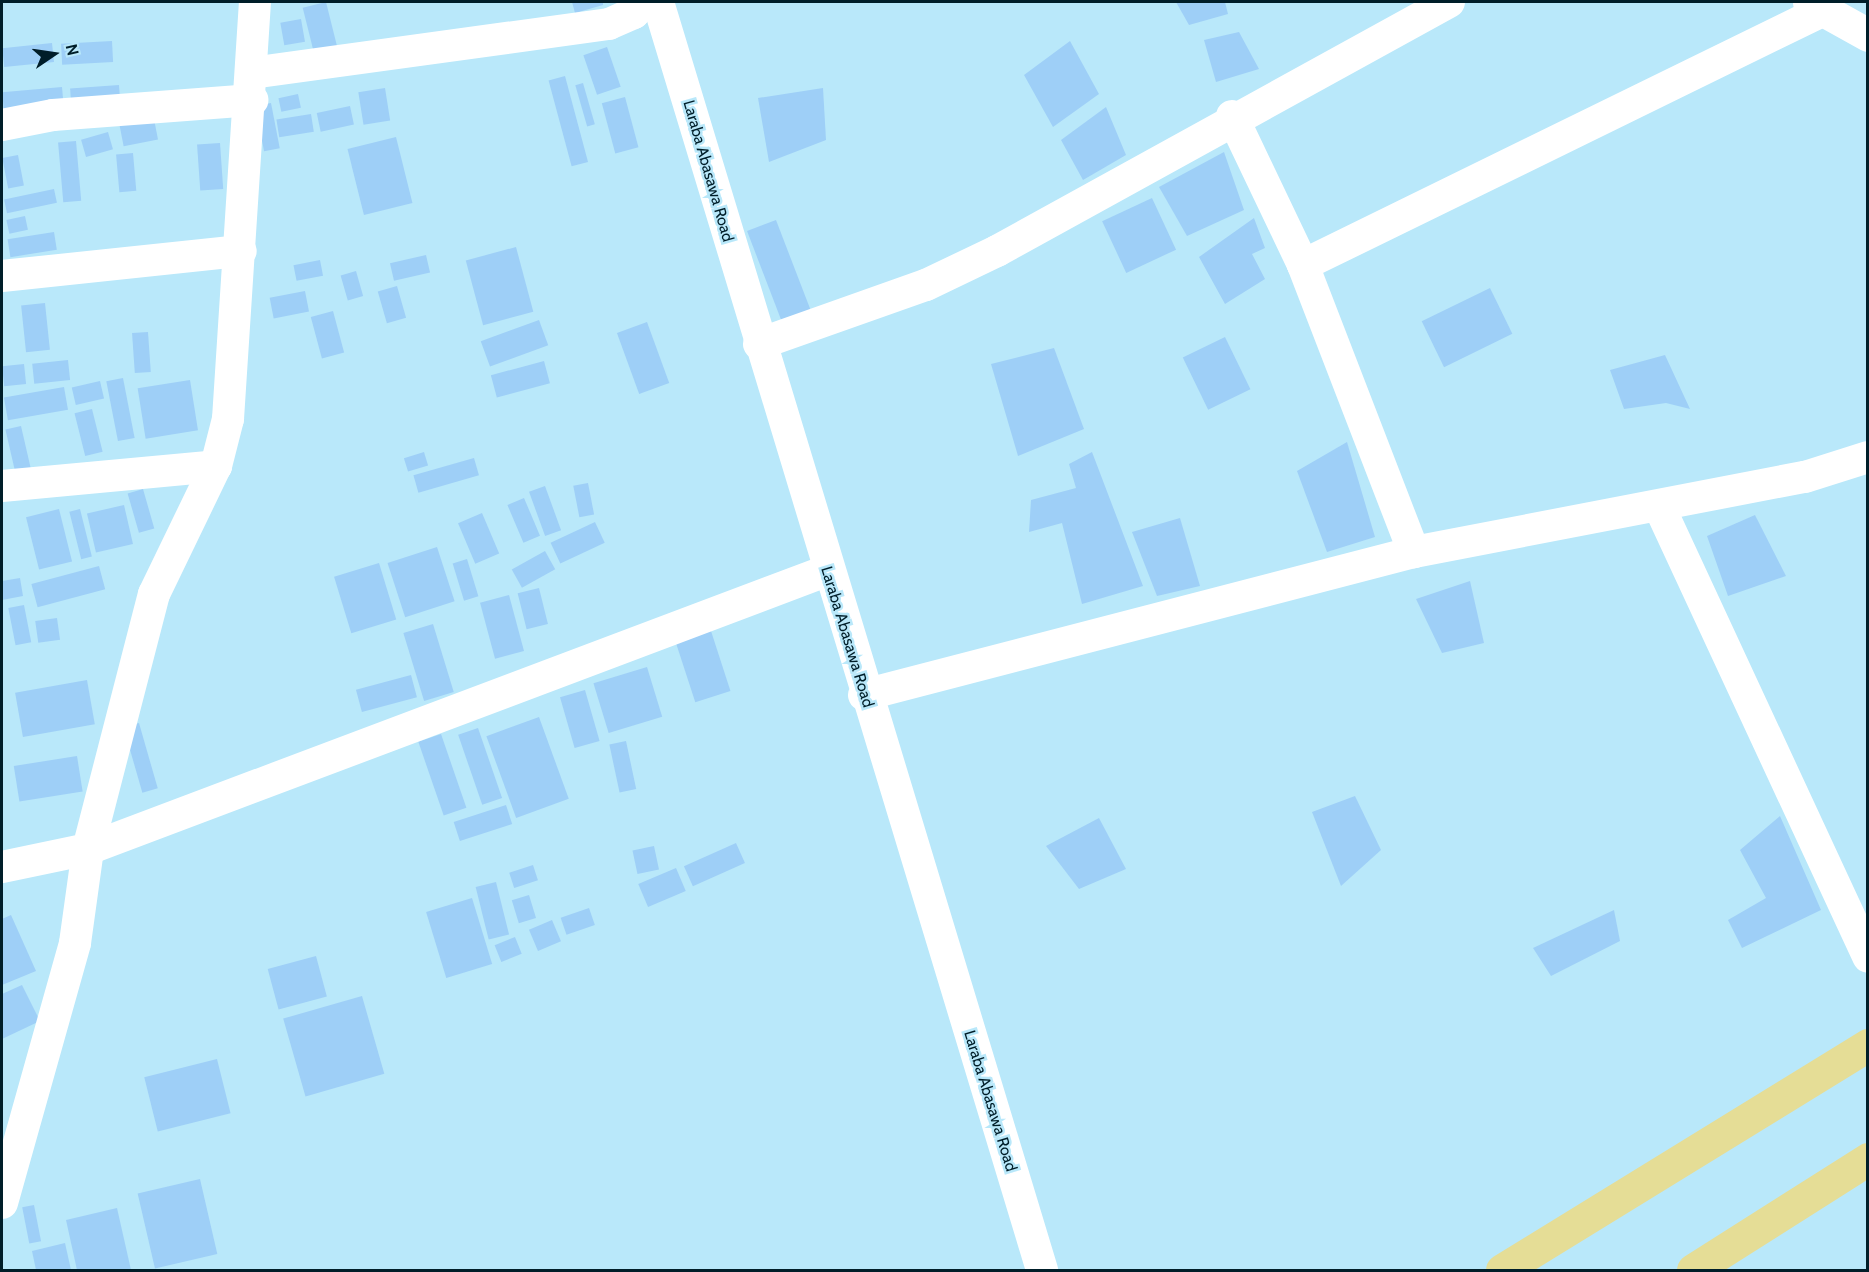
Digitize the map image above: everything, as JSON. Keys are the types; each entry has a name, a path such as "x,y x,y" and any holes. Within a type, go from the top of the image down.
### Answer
{"main road":[{"path":"1502,1270 1868,1045"},
{"path":"1693,1270 1868,1159"}],"street":[{"path":"2,1203 75,943 88,849 154,594 216,466 228,419 241,251 255,2"},
{"path":"2,125 52,115 251,86 609,24 634,13 644,2"},
{"name":"Laraba Abasawa Road","path":"658,2 826,571 1042,1270"},
{"path":"759,344 926,285 997,251 1232,117 1449,2"},
{"path":"1303,265 1817,6 1868,35"},
{"path":"1232,117 1303,265 1413,552"},
{"path":"2,276 241,251"},
{"path":"864,694 1413,552 1805,477 1868,457"},
{"path":"2,486 216,466"},
{"path":"1659,506 1868,957"},
{"path":"2,867 88,849 826,571"}],"building":[{"path":"326,2 339,55 316,61 303,8"},
{"path":"572,2 603,2 603,5 575,13"},
{"path":"1176,2 1225,2 1228,14 1189,25"},
{"path":"301,19 305,42 284,45 280,23"},
{"path":"1239,32 1259,69 1216,82 1204,40"},
{"path":"112,41 113,62 62,65 61,44"},
{"path":"1070,41 1099,94 1053,127 1024,75"},
{"path":"52,43 54,62 4,67 2,48"},
{"path":"607,47 621,87 597,95 583,55"},
{"path":"565,76 588,162 572,166 549,80"},
{"path":"583,83 595,124 587,127 575,85"},
{"path":"119,85 120,101 71,104 70,88"},
{"path":"62,87 64,109 4,114 2,92"},
{"path":"385,88 390,121 363,125 358,92"},
{"path":"823,88 826,140 769,162 758,98"},
{"path":"298,94 301,108 281,112 278,98"},
{"path":"625,97 638,147 615,153 602,103"},
{"path":"271,103 280,148 264,151 255,106"},
{"path":"350,106 354,125 321,132 317,113"},
{"path":"1106,107 1126,155 1083,180 1061,140"},
{"path":"311,114 314,132 279,137 276,119"},
{"path":"154,119 158,140 124,146 120,126"},
{"path":"108,132 113,149 86,157 81,140"},
{"path":"396,137 412,203 364,215 347,149"},
{"path":"76,141 81,201 63,202 58,143"},
{"path":"220,143 223,189 200,190 197,145"},
{"path":"1224,152 1244,210 1187,236 1159,187"},
{"path":"133,153 136,191 119,192 116,154"},
{"path":"18,155 24,185 8,188 2,158"},
{"path":"54,189 57,203 7,213 4,200"},
{"path":"1152,198 1176,250 1126,273 1102,221"},
{"path":"25,216 28,230 9,234 6,220"},
{"path":"1254,218 1265,248 1252,254 1265,279 1225,304 1199,257"},
{"path":"776,220 810,310 781,321 747,231"},
{"path":"54,232 57,250 10,257 8,239"},
{"path":"516,247 533,312 483,325 466,260"},
{"path":"426,255 430,273 394,281 390,263"},
{"path":"320,260 323,276 297,281 293,265"},
{"path":"356,271 363,296 348,300 341,275"},
{"path":"397,286 406,318 387,323 378,292"},
{"path":"1490,288 1512,334 1444,367 1422,321"},
{"path":"305,291 309,312 274,318 270,298"},
{"path":"45,303 50,350 26,352 21,306"},
{"path":"333,311 344,353 322,358 311,317"},
{"path":"539,320 548,345 490,367 481,341"},
{"path":"647,322 669,383 639,394 617,333"},
{"path":"148,332 151,372 135,373 132,333"},
{"path":"1225,337 1250,389 1208,410 1183,358"},
{"path":"1054,348 1084,429 1018,456 991,364"},
{"path":"1665,355 1690,409 1666,403 1624,409 1610,370"},
{"path":"68,360 70,380 34,384 32,364"},
{"path":"544,361 550,383 497,397 491,375"},
{"path":"24,364 26,384 4,386 2,366"},
{"path":"123,378 135,438 118,441 106,381"},
{"path":"190,380 198,430 146,439 138,388"},
{"path":"100,381 104,399 76,405 72,388"},
{"path":"64,387 68,410 8,420 4,398"},
{"path":"92,409 103,452 85,456 75,413"},
{"path":"21,426 31,468 15,471 5,430"},
{"path":"1347,442 1375,537 1327,552 1297,471"},
{"path":"424,452 428,465 408,472 404,458"},
{"path":"1092,452 1143,586 1082,604 1062,523 1029,532 1031,500 1076,488 1069,464"},
{"path":"474,458 479,475 418,493 413,475"},
{"path":"588,483 594,514 579,517 573,486"},
{"path":"545,486 561,530 545,536 529,492"},
{"path":"143,489 154,528 139,533 128,493"},
{"path":"524,498 540,536 523,543 507,505"},
{"path":"124,505 133,544 96,553 87,514"},
{"path":"59,509 72,561 39,570 26,517"},
{"path":"80,509 92,557 81,559 69,512"},
{"path":"482,513 499,554 475,564 458,523"},
{"path":"1755,515 1786,576 1728,596 1707,536"},
{"path":"1180,518 1200,586 1157,596 1132,532"},
{"path":"595,522 605,543 560,564 551,543"},
{"path":"437,547 455,601 405,617 388,563"},
{"path":"545,551 555,569 522,588 512,569"},
{"path":"467,559 478,596 464,601 453,563"},
{"path":"379,563 396,619 351,633 334,577"},
{"path":"99,566 105,589 38,607 31,584"},
{"path":"20,578 23,596 2,600 2,581"},
{"path":"1470,581 1484,643 1442,653 1416,599"},
{"path":"539,588 548,624 527,629 518,593"},
{"path":"509,595 524,651 495,659 480,603"},
{"path":"24,605 31,642 16,645 8,608"},
{"path":"57,618 60,640 38,643 35,621"},
{"path":"433,624 454,692 424,701 403,633"},
{"path":"711,631 730,691 695,702 676,642"},
{"path":"647,667 662,717 609,733 593,683"},
{"path":"411,675 417,697 362,712 356,690"},
{"path":"87,680 95,724 23,737 15,693"},
{"path":"585,690 600,741 575,748 560,697"},
{"path":"539,717 569,799 516,818 486,736"},
{"path":"139,723 158,788 142,793 124,727"},
{"path":"478,728 502,798 482,805 458,735"},
{"path":"441,734 466,808 444,816 418,742"},
{"path":"626,741 636,789 620,792 609,745"},
{"path":"77,756 83,792 19,802 14,766"},
{"path":"1355,796 1381,850 1341,886 1312,812"},
{"path":"506,805 512,824 460,841 454,822"},
{"path":"1780,816 1821,910 1742,948 1728,920 1766,898 1740,850"},
{"path":"1099,818 1126,869 1079,889 1046,846"},
{"path":"736,843 745,863 693,886 684,866"},
{"path":"654,846 659,869 637,874 632,851"},
{"path":"533,865 538,880 514,888 509,873"},
{"path":"676,868 686,891 648,907 638,884"},
{"path":"496,882 509,934 489,939 476,887"},
{"path":"529,895 536,918 519,923 512,900"},
{"path":"472,898 492,964 446,978 426,912"},
{"path":"589,908 595,925 566,935 561,918"},
{"path":"1614,910 1620,941 1551,976 1533,948"},
{"path":"11,915 36,971 2,985 2,919"},
{"path":"552,920 561,941 538,951 529,930"},
{"path":"515,937 522,954 501,962 495,945"},
{"path":"316,956 327,997 279,1010 268,969"},
{"path":"22,985 40,1021 2,1039 2,994"},
{"path":"362,996 384,1074 306,1096 283,1019"},
{"path":"217,1059 231,1113 158,1131 144,1077"},
{"path":"200,1179 217,1254 155,1268 138,1193"},
{"path":"34,1205 41,1241 29,1244 22,1207"},
{"path":"117,1208 131,1270 77,1270 66,1220"},
{"path":"65,1243 71,1270 36,1270 32,1251"}]}
